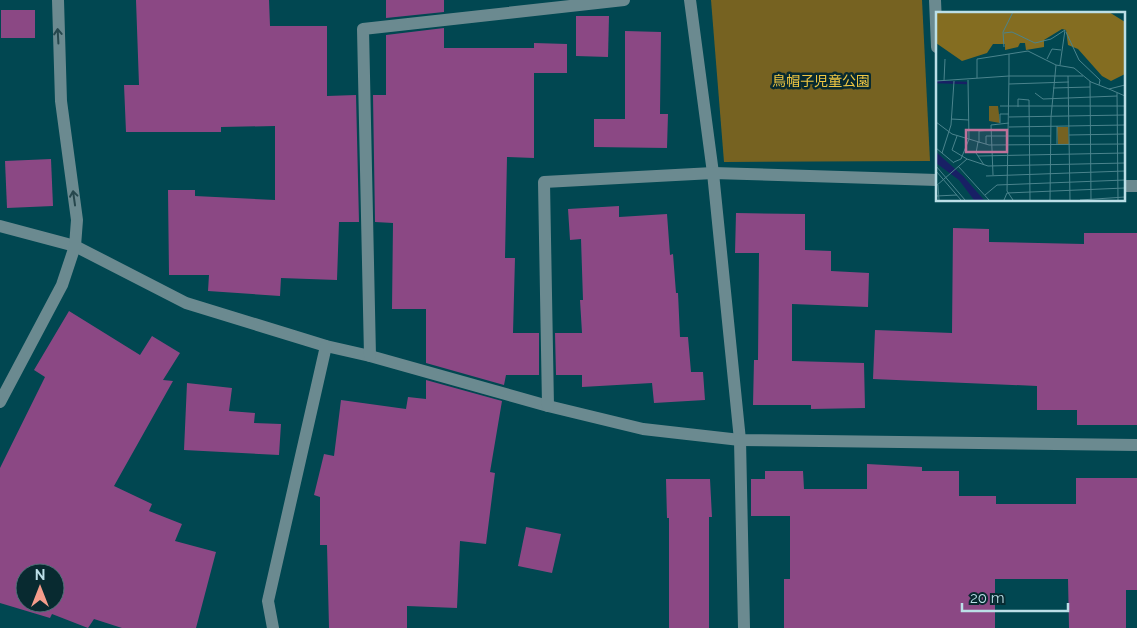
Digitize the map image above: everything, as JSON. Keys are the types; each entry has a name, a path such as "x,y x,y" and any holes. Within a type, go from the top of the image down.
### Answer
{"street":[{"path":"0,402 62,285 75,246 77,220 61,101 58,0"},
{"path":"370,356 363,29 624,0"},
{"path":"690,0 713,173 740,440 744,628"},
{"path":"935,0 936,24"},
{"path":"548,406 544,182 713,173 936,180"},
{"path":"1124,186 1137,186"},
{"path":"0,226 75,246 186,303 326,346 370,356 548,406 643,429 740,440 1137,446"},
{"path":"273,628 268,601 326,346"}],"green space":[{"name":"鳥帽子児童公園","path":"711,0 922,0 930,161 724,162"}],"building":[{"path":"136,0 269,0 270,26 327,26 327,96 356,95 359,222 339,222 337,280 281,278 280,296 208,291 209,275 169,275 168,190 195,190 195,196 275,200 275,126 221,127 221,132 126,132 124,85 139,85"},
{"path":"386,0 444,0 444,12 386,18"},
{"path":"1,10 35,10 35,38 1,38"},
{"path":"576,16 609,16 608,57 576,56"},
{"path":"444,28 444,48 534,48 534,43 567,44 567,73 534,73 534,158 507,157 505,258 515,258 513,333 539,333 539,375 506,375 504,385 426,363 426,309 392,309 393,223 375,222 373,95 386,95 386,35"},
{"path":"625,31 661,32 660,114 668,114 667,148 594,147 594,119 625,119"},
{"path":"51,159 53,206 7,208 5,161"},
{"path":"619,206 619,217 667,214 670,255 673,254 676,293 678,293 680,337 688,337 691,372 703,372 705,400 654,403 652,383 582,387 582,375 556,375 555,333 582,333 580,300 583,300 581,239 570,240 568,209"},
{"path":"736,213 805,214 805,250 831,251 831,271 869,273 868,307 792,304 792,361 864,363 865,408 811,409 811,405 753,405 754,360 758,360 759,253 735,253"},
{"path":"953,228 989,229 989,242 1084,244 1084,233 1137,233 1137,425 1077,425 1077,410 1037,410 1037,386 873,379 875,330 952,333"},
{"path":"69,311 140,355 152,336 180,353 163,380 173,381 114,486 152,504 149,511 182,524 175,541 216,552 196,628 122,628 94,619 88,628 52,614 50,618 33,613 65,613 65,563 15,563 15,608 0,603 0,468 45,377 34,370"},
{"path":"426,380 502,401 490,472 495,473 486,544 460,541 457,608 407,606 407,628 329,628 327,545 320,545 320,497 314,495 324,454 334,456 341,400 406,409 408,397 426,399"},
{"path":"187,383 232,388 229,411 255,413 254,423 281,424 279,455 184,450"},
{"path":"867,464 922,467 922,471 959,471 959,496 996,496 996,504 1076,504 1076,478 1137,478 1137,590 1126,590 1126,628 1069,628 1068,579 995,579 995,628 784,628 784,579 790,579 790,516 751,516 751,479 765,479 765,471 803,471 804,489 867,489"},
{"path":"666,479 710,479 712,517 709,517 709,628 669,628 669,518 667,518"},
{"path":"526,527 561,534 552,573 518,566"}]}
